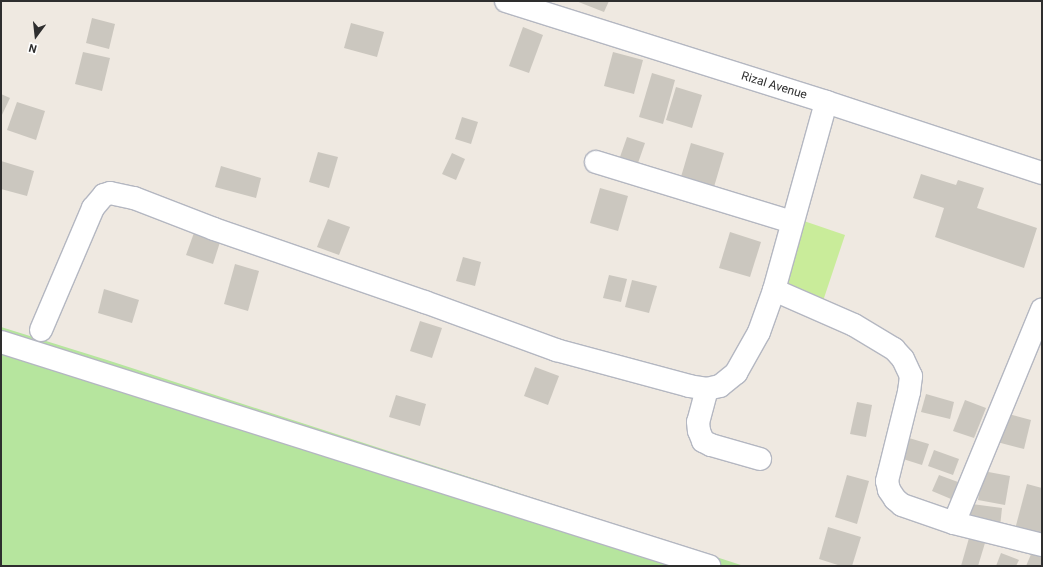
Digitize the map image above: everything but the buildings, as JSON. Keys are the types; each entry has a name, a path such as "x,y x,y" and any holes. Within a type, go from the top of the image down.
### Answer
{"street":[{"name":"Rizal Avenue","path":"506,1 547,7 826,102 1042,173"},
{"path":"41,330 93,208 99,199 110,193 134,198 214,229 425,302 556,350 689,386 707,389 720,386 736,373 759,332 774,290 826,102"},
{"path":"596,162 792,222"},
{"path":"774,290 854,325 894,349 903,359 911,376 909,392 887,481 889,490 902,505 954,522 1042,545"},
{"path":"954,522 1042,309"},
{"path":"1,342 709,566"},
{"path":"707,389 698,422 699,431 703,441 711,445 760,459"}],"green space":[{"path":"801,220 845,235 820,310 775,295"},
{"path":"1,327 107,360 744,566 1,566"}]}
